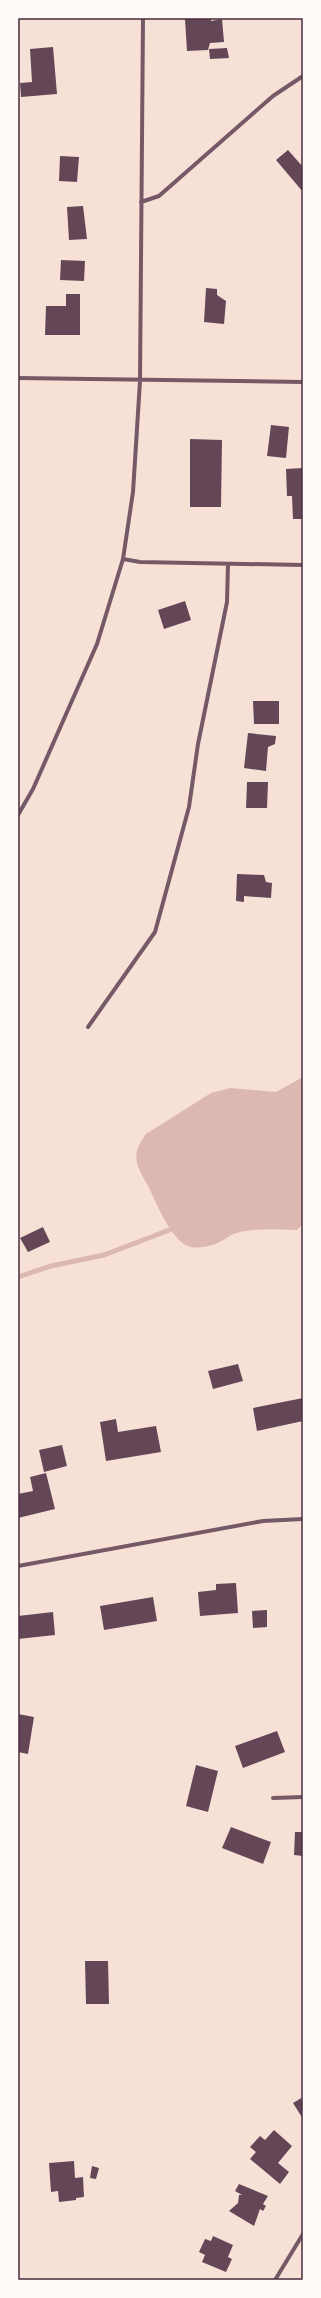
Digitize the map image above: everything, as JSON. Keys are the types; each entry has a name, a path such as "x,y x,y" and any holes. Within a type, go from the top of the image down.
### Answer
{"street":[{"path":"18,815 33,789 97,644 123,559 133,492 140,381 143,18"},
{"path":"141,202 159,196 273,96 303,76"},
{"path":"18,378 140,381 303,382"},
{"path":"123,559 140,562 303,565"},
{"path":"88,1027 155,932 189,807 198,744 227,602 228,564"},
{"path":"18,1566 263,1521 303,1518"},
{"path":"273,1798 303,1797"},
{"path":"275,2280 303,2234"}],"shaded area":[{"path":"303,1077 302,1225 297,1230 274,1229 244,1231 236,1233 218,1243 197,1248 188,1246 182,1242 170,1229 140,1172 136,1160 138,1148 146,1134 211,1093 230,1088 276,1092"}],"building":[{"path":"211,18 211,21 222,19 224,42 210,43 208,50 187,51 185,19"},
{"path":"53,47 57,94 21,97 20,83 32,82 30,49"},
{"path":"227,48 229,58 210,59 209,49"},
{"path":"288,150 303,167 303,192 276,160"},
{"path":"60,156 79,157 77,182 59,181"},
{"path":"83,206 87,239 69,240 67,207"},
{"path":"61,260 85,261 84,281 60,280"},
{"path":"206,288 217,289 217,295 226,301 224,324 204,322"},
{"path":"66,294 80,294 80,335 45,335 46,306 66,306"},
{"path":"271,425 289,427 286,458 267,456"},
{"path":"190,439 222,440 221,507 190,507"},
{"path":"303,468 303,519 293,519 292,496 287,496 286,469"},
{"path":"185,601 191,620 164,629 158,610"},
{"path":"253,701 279,701 279,724 254,724"},
{"path":"248,733 276,736 275,744 268,747 266,771 244,768"},
{"path":"247,782 268,782 267,808 246,808"},
{"path":"237,874 264,875 266,882 272,883 271,898 244,896 244,902 236,901"},
{"path":"43,1227 50,1242 28,1252 20,1238"},
{"path":"238,1364 243,1381 213,1389 208,1371"},
{"path":"303,1398 303,1421 257,1431 253,1408"},
{"path":"116,1419 118,1432 156,1426 161,1452 106,1461 100,1422"},
{"path":"62,1445 67,1466 44,1472 39,1450"},
{"path":"46,1473 55,1509 18,1518 18,1494 33,1491 30,1477"},
{"path":"236,1583 238,1613 200,1616 198,1592 216,1590 216,1584"},
{"path":"153,1597 157,1621 104,1630 100,1606"},
{"path":"267,1610 267,1627 253,1628 252,1611"},
{"path":"53,1612 55,1635 18,1639 18,1616"},
{"path":"18,1714 34,1717 28,1754 18,1752"},
{"path":"277,1731 285,1752 243,1768 235,1746"},
{"path":"196,1765 218,1771 208,1812 186,1806"},
{"path":"231,1827 271,1842 263,1864 222,1848"},
{"path":"295,1832 303,1832 303,1856 294,1855"},
{"path":"85,1961 108,1961 109,2004 86,2004"},
{"path":"303,2097 303,2119 293,2103"},
{"path":"274,2130 292,2146 278,2163 289,2172 280,2184 250,2159 256,2152 250,2147 260,2136 265,2140"},
{"path":"74,2161 75,2178 83,2177 84,2197 76,2198 76,2200 59,2202 58,2191 51,2192 49,2163"},
{"path":"92,2166 99,2168 96,2179 90,2178"},
{"path":"239,2184 268,2196 263,2204 266,2206 263,2211 260,2209 254,2226 229,2211 238,2203 239,2195 242,2195 235,2191"},
{"path":"213,2236 233,2245 228,2257 232,2259 226,2272 202,2262 205,2255 199,2252 205,2239 211,2241"}],"waterway":[{"path":"18,1277 51,1266 104,1255 172,1229"}]}
